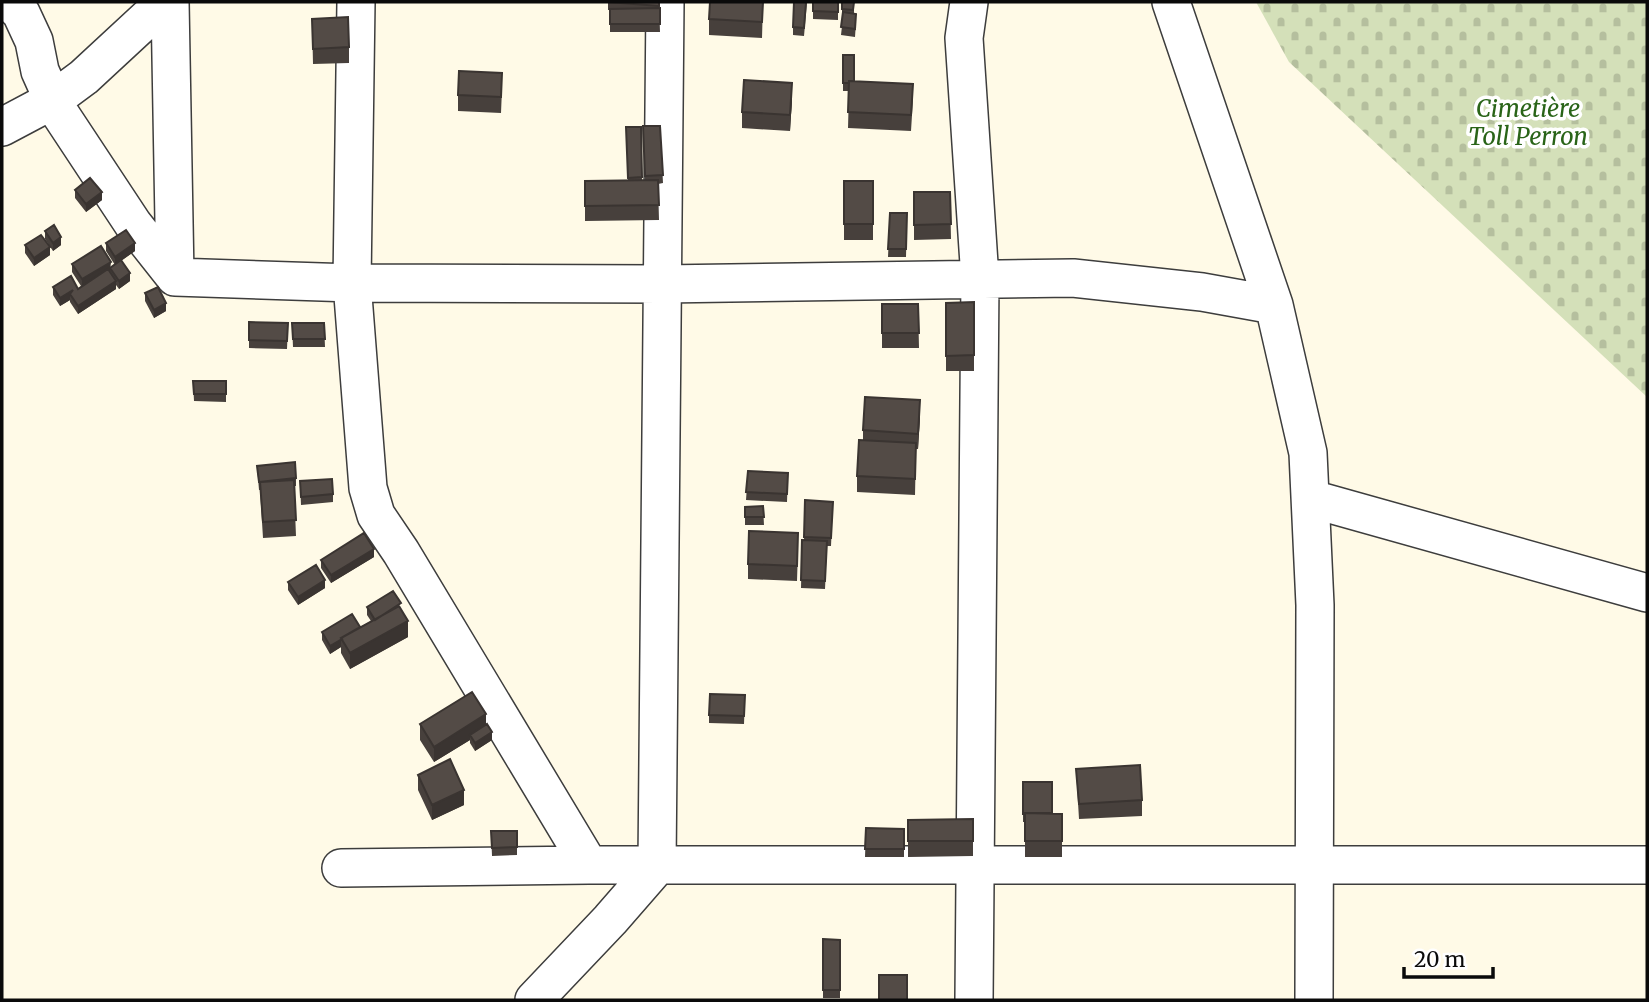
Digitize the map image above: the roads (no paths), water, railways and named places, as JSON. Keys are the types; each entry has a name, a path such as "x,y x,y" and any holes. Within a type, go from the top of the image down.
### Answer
{"street":[{"path":"10,2 21,13 34,41 40,71 57,109 133,224 175,276 352,283 663,284 1073,278 1202,292 1274,305"},
{"path":"2,127 53,100 84,77 167,2"},
{"path":"167,2 175,276"},
{"path":"356,2 352,283 368,488 376,515 401,552 589,865"},
{"path":"534,1000 657,866 665,2"},
{"path":"969,2 964,38 980,279 974,1000"},
{"path":"1171,2 1274,305 1308,453 1315,605 1314,1000"},
{"path":"1312,499 1647,593"},
{"path":"341,868 589,865 1647,865"}],"park label":[{"name":"Cimetière Toll Perron","path":"1528,122"}]}
